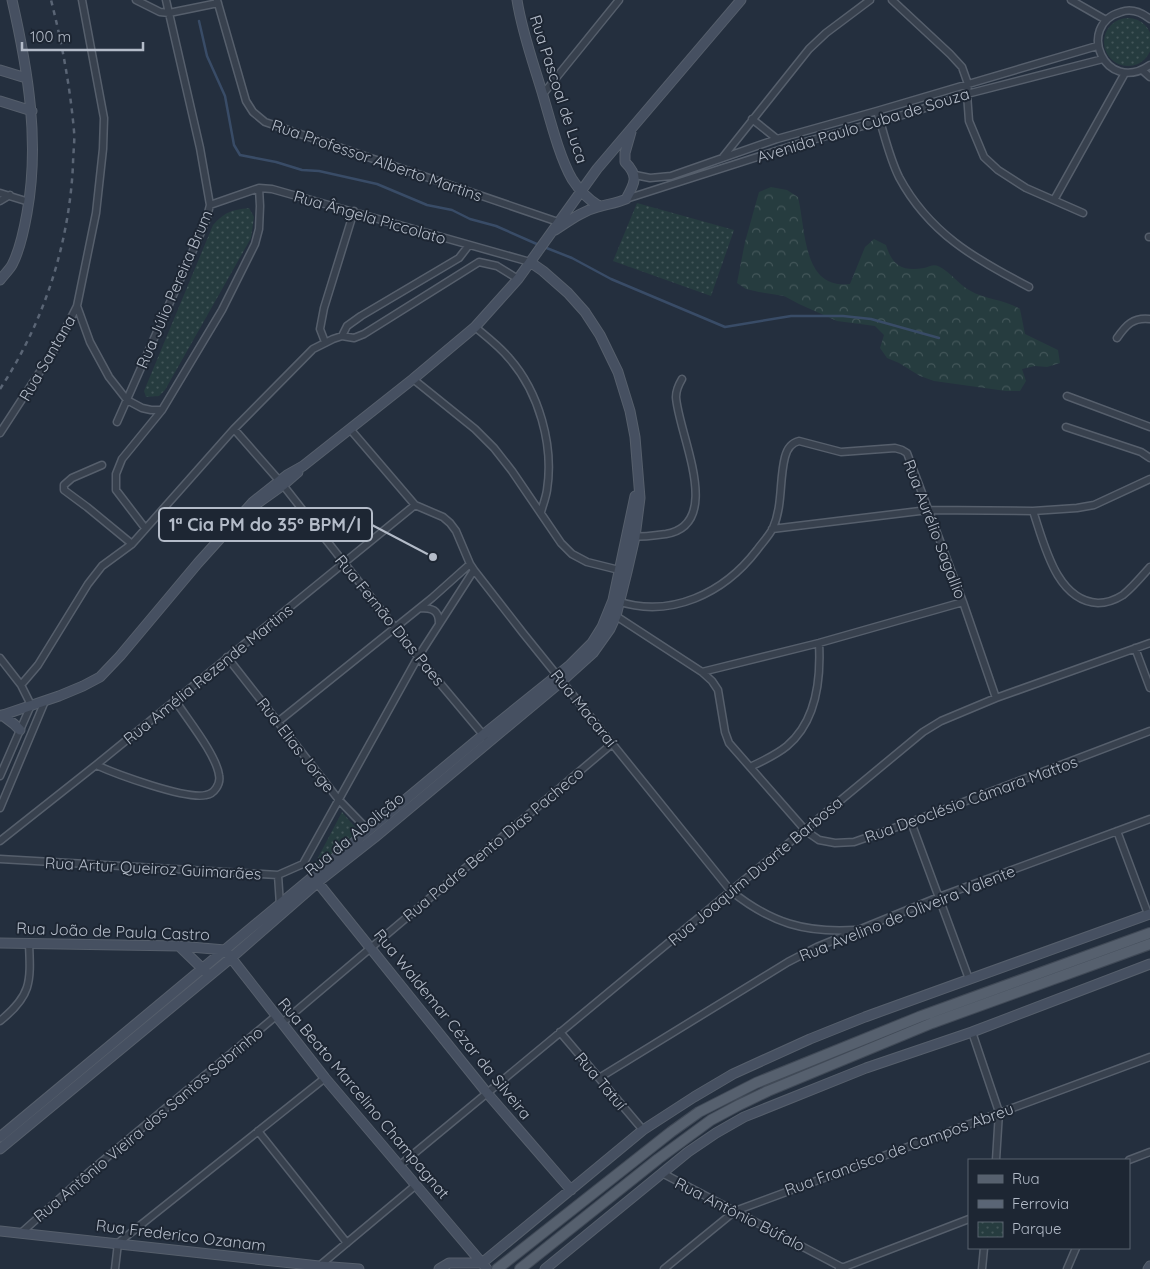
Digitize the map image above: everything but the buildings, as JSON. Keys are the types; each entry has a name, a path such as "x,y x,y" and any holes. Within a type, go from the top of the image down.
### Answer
{"main road":[{"path":"0,280 12,265 24,227 29,202 32,162 32,111 12,0"},
{"name":"Rua Pascoal de Luca","path":"517,0 520,21 556,137 569,172 581,191 599,206"},
{"path":"1,716 83,686 100,677 225,532 259,496 281,483 413,380 475,327 518,279 606,158 740,0"},
{"path":"0,70 26,78"},
{"path":"0,101 32,111"},
{"path":"625,162 626,147 634,125"},
{"path":"550,235 580,214 599,206 611,205 626,199 634,185 635,175 632,168 618,159 606,158"},
{"name":"Rua da Abolição","path":"0,1149 231,958 368,830 593,653 610,629 640,498 630,412 623,386 611,355 600,335 573,299 543,271 530,262"},
{"name":"Rua da Abolição","path":"616,601 619,570 631,536"},
{"path":"1,716 20,730"},
{"name":"Rua da Abolição","path":"0,1137 280,905 374,838 486,738"},
{"name":"Rua Waldemar Cézar da Silveira","path":"316,879 487,1093 571,1190"},
{"path":"439,1269 449,1263 485,1266 643,1130 733,1074 846,1024 1057,949 1149,914"},
{"path":"497,1269 671,1132 699,1112 729,1096 756,1083 919,1017 1150,933"},
{"name":"Rua João de Paula Castro","path":"0,943 179,946 225,950"},
{"path":"520,1269 711,1120 739,1105 768,1091 932,1023 1150,944"},
{"path":"179,946 210,976"},
{"name":"Rua Beato Marcelino Champagnat","path":"225,950 325,1078 485,1266"},
{"path":"545,1269 662,1173 716,1133 744,1117 866,1068 972,1032 1150,964"},
{"name":"Rua Frederico Ozanam","path":"0,1231 118,1243 317,1268 359,1269"},
{"path":"460,1263 469,1248"}],"street":[{"name":"Rua Santana","path":"0,434 58,344 77,306 96,213 104,118 82,0"},
{"path":"136,0 160,12 169,13 217,2"},
{"name":"Rua Júlio Pereira Brum","path":"117,422 206,221 210,205 200,148 166,0"},
{"path":"543,94 619,0"},
{"path":"723,157 809,49 826,33 870,0"},
{"path":"892,0 962,67 968,84 969,121 984,157 998,170 1026,188 1083,213"},
{"path":"1071,0 1106,20"},
{"name":"Rua Professor Alberto Martins","path":"217,2 246,102 258,118 558,222"},
{"path":"1150,19 1134,11 1124,11 1114,14 1106,20 1098,34 1098,46 1102,59 1108,66 1125,73 1134,73 1150,64"},
{"name":"Avenida Paulo Cuba de Souza","path":"635,175 650,178 670,176 777,139 1098,46"},
{"name":"Avenida Paulo Cuba de Souza","path":"626,199 801,143 881,121 967,94 1102,59"},
{"path":"1142,70 1150,77"},
{"path":"1054,200 1125,73"},
{"path":"877,111 890,156 899,177 932,224 979,260 1029,287"},
{"path":"752,119 777,139"},
{"path":"145,528 116,490 116,474 122,460 162,410 222,310 255,244 259,229 259,188"},
{"name":"Rua Ângela Piccolato","path":"210,205 259,188 272,188 530,262"},
{"path":"0,193 29,202"},
{"path":"0,200 10,195"},
{"path":"324,342 320,329 324,308 354,211"},
{"path":"342,336 348,326 361,316 459,258 468,245"},
{"path":"21,685 38,665 71,615 88,584 102,566 132,544 234,428 313,349 324,342 342,336 354,338 364,334 492,252"},
{"path":"479,262 497,266 518,279"},
{"path":"77,306 90,342 109,376 127,400 142,408 162,410"},
{"path":"1117,338 1126,326 1134,320 1150,319"},
{"path":"475,327 510,358 534,396 547,445 549,468 547,491 540,512"},
{"path":"631,536 670,533 682,528 692,517 696,507 694,474 676,396 682,379"},
{"path":"413,380 475,429 494,448 512,470 561,543 572,554 587,562 619,570"},
{"path":"1067,396 1150,427"},
{"path":"1066,427 1141,452 1150,458"},
{"name":"Rua Fernão Dias Paes","path":"234,428 281,483 418,658 486,738"},
{"name":"Rua Macaraí","path":"350,429 415,506 443,517 450,523 456,531 472,567 523,634 731,891 750,907 793,926 833,931 855,930"},
{"name":"Rua Aurélio Sagallio","path":"772,528 779,508 785,457 790,445 795,442 846,453 895,448 907,453 963,602 996,698"},
{"path":"102,465 72,478 64,485 64,490 88,507 132,544"},
{"path":"616,601 644,608 660,607 704,595 728,580 747,563 772,528 928,510 1033,511 1077,508 1094,505 1150,478"},
{"name":"Rua Amélia Rezende Martins","path":"0,841 415,506"},
{"path":"1033,511 1058,576 1070,592 1080,600 1099,603 1113,600 1123,595 1150,567"},
{"path":"278,721 472,567"},
{"path":"339,800 418,658 472,567"},
{"path":"702,672 819,643 963,602"},
{"path":"420,608 431,608 436,612 439,616 439,624"},
{"name":"Rua Deoclésio Câmara Mattos","path":"613,614 702,672 712,681 718,690 723,725 729,743 806,831 819,840 835,843 854,842 1150,731"},
{"path":"750,767 779,752 789,744 807,720 814,703 819,682 819,643"},
{"name":"Rua Joaquim Duarte Barbosa","path":"400,1166 560,1032 806,831 884,762 923,732 996,698 1150,643"},
{"path":"1135,648 1150,688"},
{"name":"Rua Elias Jorge","path":"227,657 339,800 368,830"},
{"path":"0,658 21,685 31,705 0,776"},
{"path":"96,765 133,780 190,795 204,796 211,794 218,786 219,776 217,769 212,756 175,700"},
{"path":"0,808 44,701"},
{"name":"Rua Padre Bento Dias Pacheco","path":"279,1020 371,947 613,744"},
{"name":"Rua Artur Queiroz Guimarães","path":"0,860 278,874 303,864 339,800"},
{"name":"Rua Avelino de Oliveira Valente","path":"599,1078 788,962 816,947 939,897 1150,819"},
{"path":"911,822 969,979"},
{"path":"1117,831 1149,914"},
{"path":"278,874 280,905"},
{"path":"0,1021 18,1005 28,987 30,969 29,944"},
{"name":"Rua Antônio Vieira dos Santos Sobrinho","path":"20,1233 95,1167 279,1020"},
{"name":"Rua Tatuí","path":"560,1032 643,1130"},
{"path":"972,1032 999,1112 996,1159"},
{"name":"Rua Francisco de Campos Abreu","path":"664,1269 735,1211 1150,1057"},
{"path":"115,1269 118,1243 325,1078"},
{"path":"258,1131 347,1243"},
{"path":"1130,1160 1150,1152"},
{"name":"Rua Antônio Búfalo","path":"662,1173 842,1268"},
{"path":"317,1268 416,1185"},
{"path":"842,1268 968,1219"},
{"path":"982,1269 984,1249"},
{"path":"1067,1269 1076,1249"}],"green space":[{"path":"1128,18 1137,20 1145,25 1150,33 1150,51 1145,59 1137,64 1128,66 1119,64 1111,59 1106,51 1104,42 1106,33 1111,25 1119,20"},
{"path":"771,187 787,190 798,197 809,255 815,268 823,277 834,283 850,284 865,247 874,239 886,245 891,258 899,266 916,269 933,265 938,266 975,293 1008,303 1020,309 1025,334 1058,350 1060,363 1047,367 1035,366 1022,369 1026,381 1020,391 1006,391 934,381 920,376 887,358 880,348 884,335 875,326 837,321 784,296 746,289 737,283 745,242 759,192"},
{"path":"637,203 734,230 711,296 613,261"},
{"path":"249,208 254,217 251,238 165,390 159,396 146,397 144,391 213,225 229,212"},
{"path":"342,812 362,835 318,873 311,871"}],"waterway":[{"path":"199,21 207,56 225,96 234,145 240,155 276,162 302,170 319,171 377,184 427,205 452,210 470,219 496,226 539,245"},
{"path":"544,247 572,258 611,279 725,327 791,316 843,316 871,319 939,338"}],"railway":[{"path":"0,389 29,337 52,282 60,253 71,195 74,131 65,65 51,0"}],"place":[{"name":"1ª Cia PM do 35º BPM/I","path":"433,557"}]}
